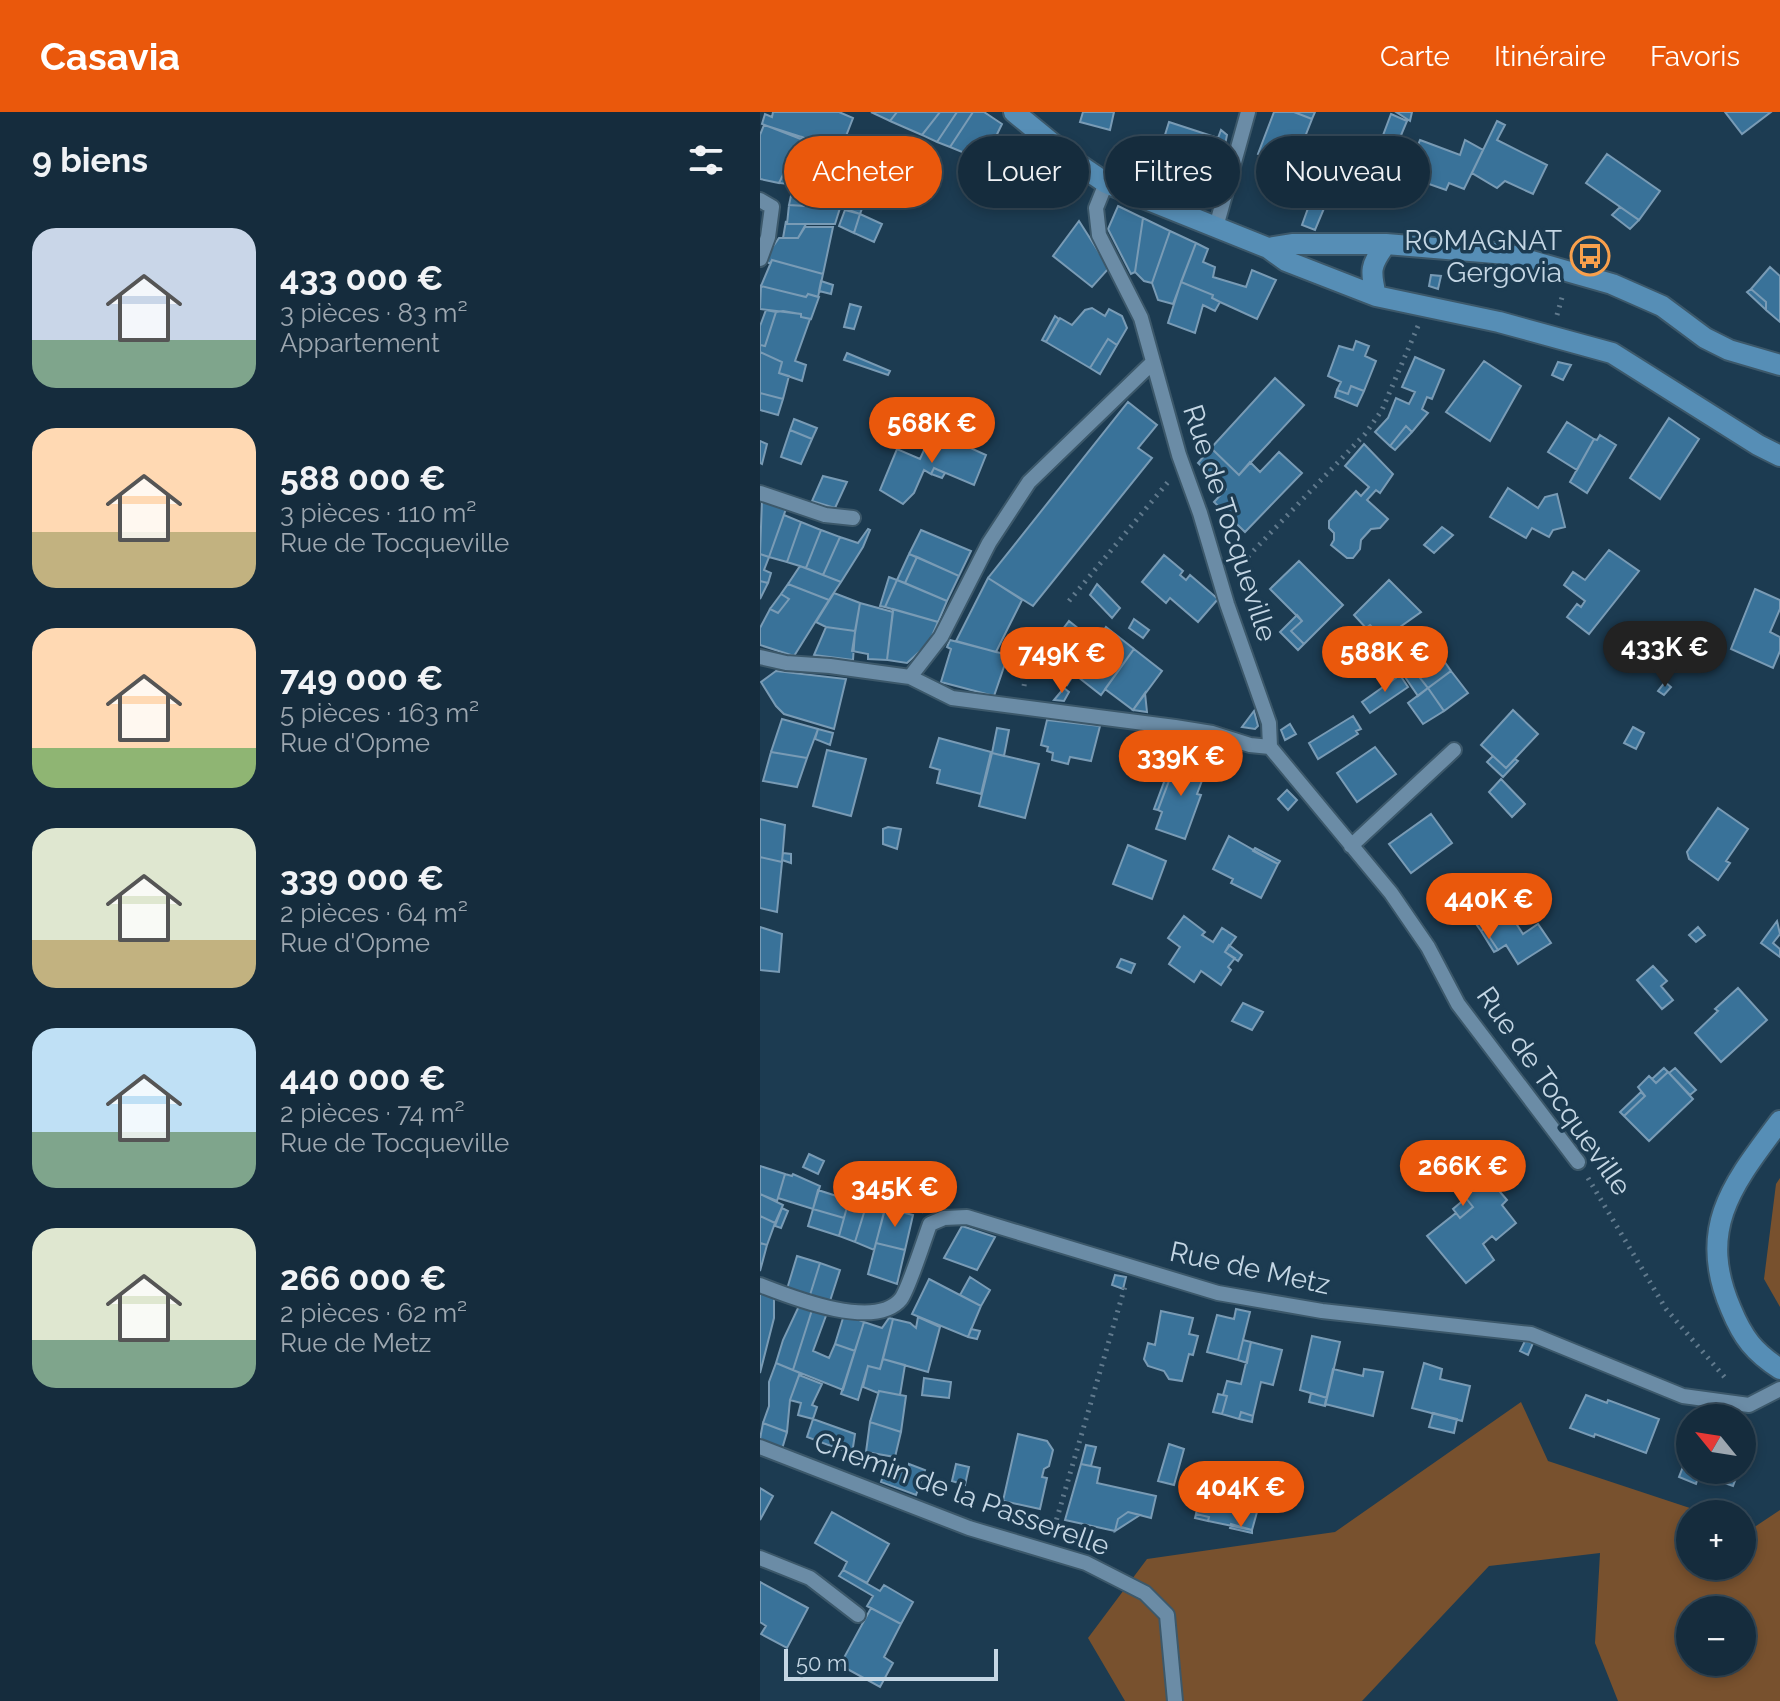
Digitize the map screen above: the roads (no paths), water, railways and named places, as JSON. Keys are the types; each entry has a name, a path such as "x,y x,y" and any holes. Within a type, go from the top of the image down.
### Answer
{"main road":[{"path":"1014,112 1105,182"},
{"path":"1168,208 1268,248 1286,261 1376,296 1499,322 1612,353 1780,456"},
{"path":"1268,248 1292,244 1386,244 1507,254 1612,284 1662,306 1705,338 1729,350 1780,365"},
{"path":"1376,296 1371,275 1374,259 1386,244"},
{"path":"1780,1121 1743,1171 1719,1222 1716,1263 1725,1296 1742,1336 1763,1358 1780,1369"}],"street":[{"path":"1216,227 1248,112"},
{"name":"Rue de Tocqueville","path":"1105,186 1096,208 1099,235 1141,318 1182,464 1269,723 1270,747 1391,893 1428,947 1458,1004 1578,1162"},
{"path":"760,200 772,207 768,237 760,259"},
{"path":"910,677 941,637 989,543 1029,482 1152,363"},
{"path":"760,493 825,515 853,518"},
{"path":"760,657 786,663 910,677 952,698 1175,727 1270,747"},
{"path":"1351,846 1454,750"},
{"name":"Rue de Metz","path":"760,1285 830,1308 871,1312 888,1308 901,1298 930,1224 944,1218 967,1217 1218,1293 1322,1311 1531,1334 1683,1396 1749,1405 1780,1389"},
{"name":"Chemin de la Passerelle","path":"760,1447 969,1528 1086,1563 1145,1593 1167,1615 1175,1701"},
{"path":"760,1558 810,1578 858,1615"}],"place":[{"name":"ROMAGNAT Gergovia","path":"1590,256"}]}
